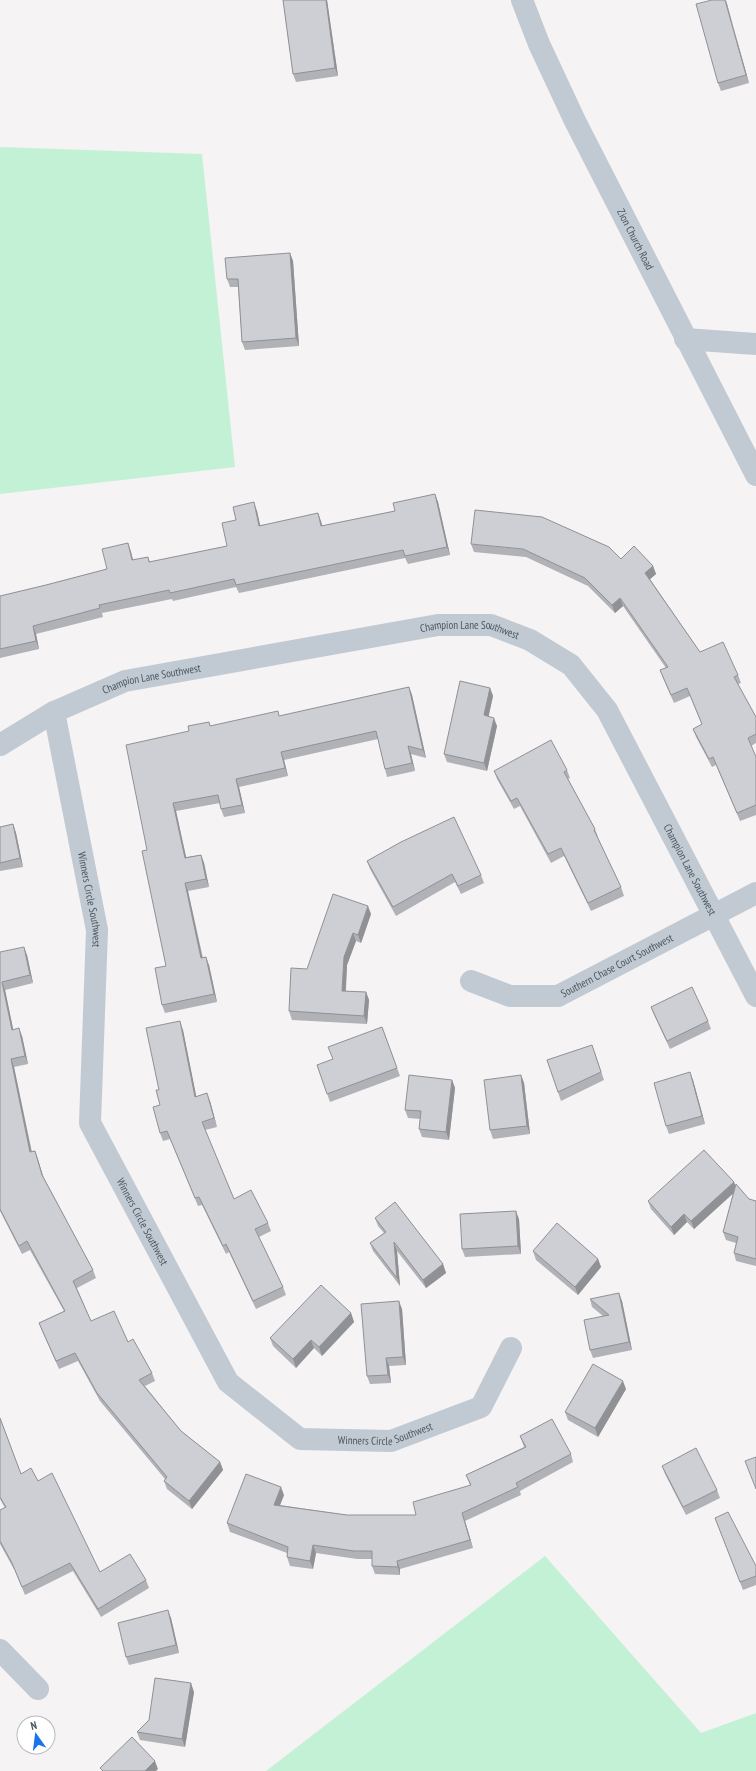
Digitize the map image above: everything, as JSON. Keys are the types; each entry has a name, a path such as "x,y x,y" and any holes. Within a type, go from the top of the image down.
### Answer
{"street":[{"name":"Zion Church Road","path":"522,0 539,44 575,121 756,476"},
{"path":"685,339 756,344"},
{"name":"Champion Lane Southwest","path":"0,745 54,712 125,681 438,625 491,625 530,640 571,665 607,710 756,996"},
{"name":"Winners Circle Southwest","path":"54,712 97,930 90,1123 228,1382 300,1439 391,1441 480,1407 511,1348"},
{"name":"Southern Chase Court Southwest","path":"471,981 510,996 558,996 756,893"},
{"path":"0,1650 38,1689"}],"green space":[{"path":"0,147 202,154 235,467 0,494"},
{"path":"545,1556 701,1733 756,1713 756,1771 266,1771"}],"building":[{"path":"283,0 326,0 335,68 293,74"},
{"path":"712,0 725,0 746,75 718,83 696,4"},
{"path":"290,253 296,338 242,342 238,279 227,279 225,258"},
{"path":"435,494 447,547 405,556 403,550 236,585 234,579 170,593 169,590 99,605 100,608 33,626 36,641 0,649 0,596 107,569 102,549 128,543 132,560 148,557 149,562 227,546 222,523 236,520 233,507 254,502 259,526 318,513 321,526 395,511 393,503"},
{"path":"475,510 542,517 609,547 621,559 634,546 653,566 645,573 700,652 723,642 738,675 734,677 756,717 756,734 748,738 756,757 756,805 737,813 713,757 709,759 693,729 702,724 687,688 671,695 660,670 668,667 620,598 612,605 585,578 523,549 471,544"},
{"path":"460,681 490,688 484,715 494,718 484,763 444,754"},
{"path":"409,687 423,750 408,746 412,763 385,769 376,731 281,752 285,768 236,779 242,805 221,809 218,795 173,803 185,858 201,855 206,879 185,883 201,958 206,957 214,994 162,1005 155,968 166,966 142,851 147,850 126,745 189,731 188,726 209,722 210,726 278,711 279,716"},
{"path":"551,740 567,770 564,772 595,829 594,830 621,887 588,903 561,848 548,854 517,798 511,801 494,771"},
{"path":"454,817 481,875 458,886 452,874 393,907 367,861 401,842"},
{"path":"13,824 20,858 0,863 0,827"},
{"path":"333,894 368,906 358,935 353,933 344,957 342,991 366,992 364,1016 289,1011 291,968 307,969"},
{"path":"24,947 30,975 2,982 12,1030 19,1028 25,1056 11,1059 30,1152 35,1151 42,1175 93,1270 73,1281 91,1321 114,1311 128,1342 133,1339 152,1373 139,1380 181,1431 220,1462 189,1501 164,1481 167,1477 97,1393 75,1353 56,1361 39,1323 65,1311 27,1241 19,1246 0,1209 0,952"},
{"path":"692,987 708,1021 667,1041 651,1007"},
{"path":"180,1021 195,1097 207,1093 214,1118 202,1122 234,1199 251,1190 268,1223 255,1229 283,1287 253,1301 226,1244 223,1246 199,1197 195,1198 167,1131 160,1133 153,1107 160,1105 156,1090 159,1090 146,1028"},
{"path":"382,1027 397,1068 327,1094 317,1065 333,1059 328,1047"},
{"path":"592,1045 601,1072 558,1092 547,1060"},
{"path":"690,1072 702,1116 666,1126 654,1083"},
{"path":"409,1075 452,1080 446,1132 419,1129 421,1111 405,1110"},
{"path":"521,1075 527,1126 490,1130 484,1080"},
{"path":"704,1150 734,1182 691,1221 684,1214 671,1227 648,1201"},
{"path":"736,1184 749,1199 756,1201 756,1259 734,1253 738,1237 723,1232"},
{"path":"395,1202 443,1264 423,1280 394,1242 397,1278 370,1243 386,1232 375,1218"},
{"path":"516,1211 518,1246 462,1249 460,1214"},
{"path":"557,1223 598,1259 575,1287 533,1251"},
{"path":"321,1285 351,1313 319,1347 311,1340 293,1359 270,1338"},
{"path":"619,1293 629,1342 590,1350 584,1320 609,1315 590,1299"},
{"path":"399,1301 403,1357 386,1358 388,1375 367,1376 361,1304"},
{"path":"593,1364 623,1381 595,1428 565,1412"},
{"path":"0,1418 21,1474 31,1468 38,1481 52,1473 100,1572 130,1554 146,1580 98,1609 70,1563 22,1587 12,1563 0,1541 0,1510 6,1507 0,1497"},
{"path":"552,1419 571,1454 516,1483 518,1487 462,1513 470,1540 397,1561 398,1567 372,1566 372,1551 354,1551 313,1545 310,1561 287,1557 288,1547 227,1523 246,1474 281,1487 274,1505 347,1515 416,1515 413,1502 471,1485 466,1475 526,1447 520,1436"},
{"path":"696,1448 717,1490 683,1507 662,1466"},
{"path":"756,1457 756,1489 745,1461"},
{"path":"728,1512 756,1566 756,1576 740,1582 715,1518"},
{"path":"168,1610 176,1645 126,1657 118,1623"},
{"path":"155,1678 191,1683 182,1739 137,1732 149,1720"},
{"path":"132,1737 155,1761 145,1771 103,1771 100,1768"}]}
